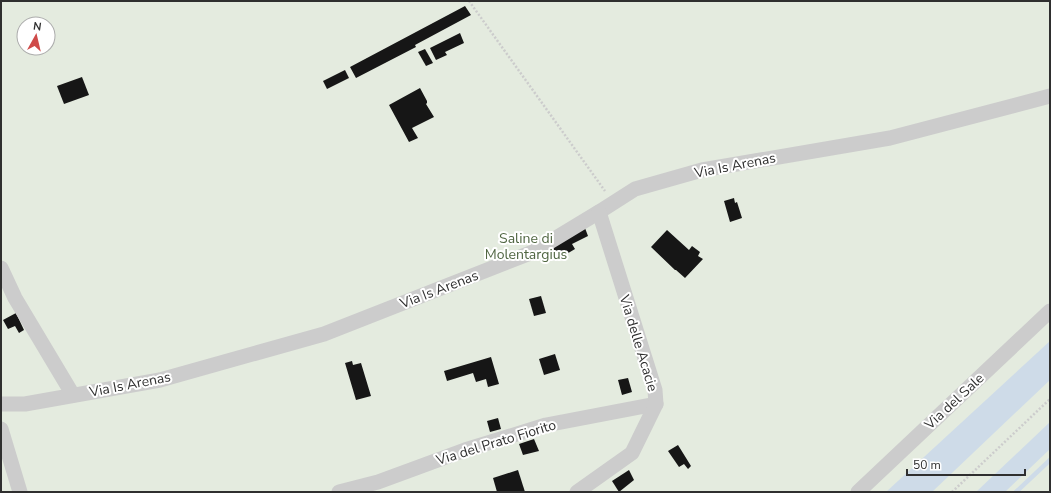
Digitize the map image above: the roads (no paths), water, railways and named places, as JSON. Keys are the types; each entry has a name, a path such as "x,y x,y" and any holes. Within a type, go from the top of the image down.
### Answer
{"street":[{"name":"Via Is Arenas","path":"1,404 25,404 160,380 324,334 533,252 635,189 702,170 890,138 1050,96"},
{"name":"Via delle Acacie","path":"577,492 632,453 656,404 655,390 599,212"},
{"path":"1,268 15,298 73,395"},
{"name":"Via del Sale","path":"858,492 1050,311"},
{"name":"Via del Prato Fiorito","path":"339,492 378,482 465,450 546,425 656,404"},
{"path":"1,429 20,492"}],"water":[{"path":"1050,341 1050,380 932,492 886,492"},
{"path":"1050,422 1050,449 1005,492 976,492"}],"waterway":[{"path":"1016,492 1050,460"}],"park label":[{"name":"Saline di Molentargius","path":"526,246"}]}
